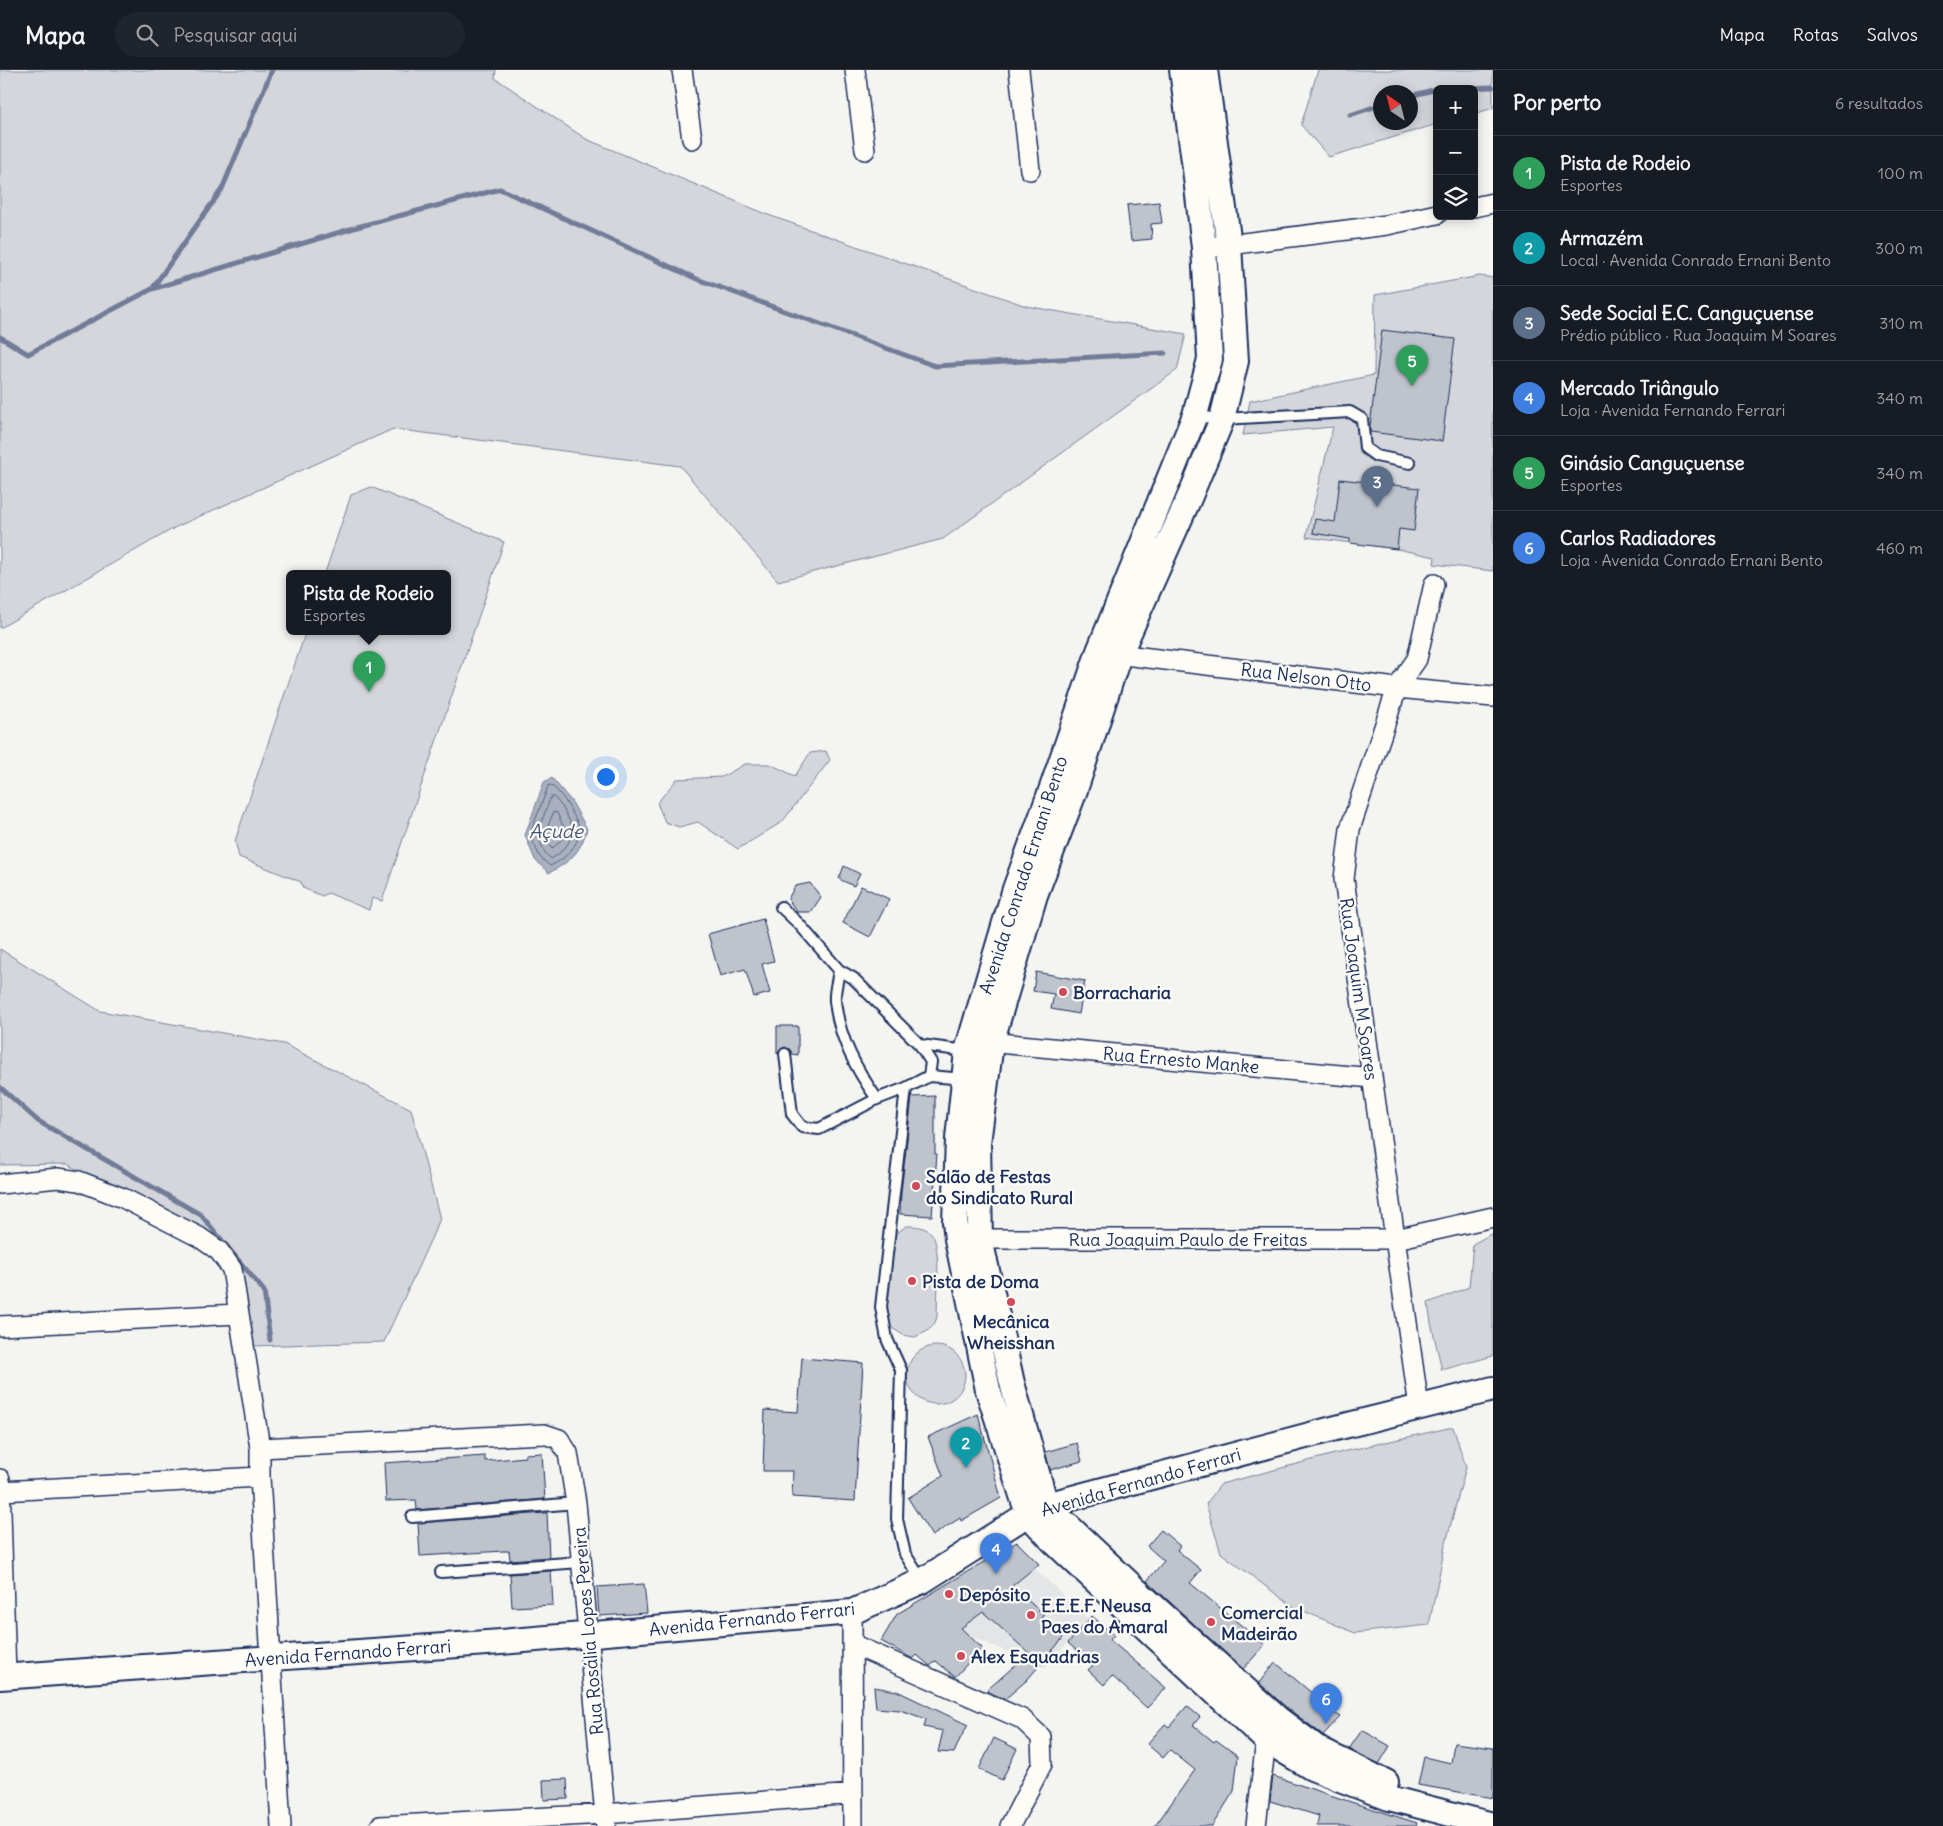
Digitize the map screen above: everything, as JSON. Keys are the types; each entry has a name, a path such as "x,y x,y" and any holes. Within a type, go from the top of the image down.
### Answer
{"street":[{"path":"682,70 692,139"},
{"path":"855,70 865,150"},
{"path":"1019,70 1030,170"},
{"name":"Avenida Conrado Ernani Bento","path":"1182,70 1204,248 1210,359 1195,416 1109,653 1052,788 1025,892 976,1045 980,1238 1012,1382 1037,1510 1137,1591 1277,1718 1317,1759 1389,1798 1493,1825"},
{"name":"Avenida Conrado Ernani Bento","path":"1109,653 1190,496 1222,419 1236,361 1229,245 1205,70"},
{"path":"1478,205 1493,203"},
{"path":"1204,248 1387,225 1433,215"},
{"name":"Rua Joaquim M Soares","path":"1419,1407 1344,878 1350,829 1397,688 1417,659 1434,584"},
{"name":"Rua Nelson Otto","path":"1109,653 1397,688 1493,697"},
{"name":"Rua Ernesto Manke","path":"976,1045 1372,1078"},
{"name":"Avenida Conrado Ernani Bento","path":"976,1080 958,1140 954,1222 988,1390 1037,1510 1053,1541 1266,1740 1396,1786 1493,1810"},
{"path":"0,1184 58,1178 80,1181 123,1198 199,1236 219,1251 232,1268 260,1448 260,1477 281,1826"},
{"name":"Rua Joaquim Paulo de Freitas","path":"957,1239 1396,1239 1493,1217"},
{"path":"0,1326 238,1314"},
{"path":"988,1390 1012,1382"},
{"name":"Avenida Fernando Ferrari","path":"3,1677 589,1635 852,1612 922,1581 1037,1510 1419,1407 1493,1389"},
{"name":"Rua Rosália Lopes Pereira","path":"260,1448 544,1434 559,1439 568,1453 576,1504 605,1820"},
{"path":"3,1677 0,1484 260,1477"},
{"path":"852,1612 853,1826"},
{"path":"852,1644 1022,1719 1041,1737 1042,1764 1010,1826"},
{"path":"1256,1826 1266,1740 1277,1718"},
{"path":"380,1826 605,1820 853,1794"}],"lane":[{"path":"1195,416 1222,419 1350,412 1362,419 1365,448 1376,456 1410,463"},
{"path":"781,906 839,970 853,978 920,1045 931,1062 929,1076"},
{"path":"839,970 835,999 844,1043 855,1065 877,1100"},
{"path":"920,1045 976,1045"},
{"path":"785,1054 792,1114 802,1127 819,1129 929,1076 976,1080"},
{"path":"906,1088 881,1307 887,1339 901,1370 897,1519 905,1554 922,1581"},
{"path":"412,1517 576,1504"},
{"path":"441,1572 581,1562"}],"shaded area":[{"path":"0,70 496,70 495,78 586,139 771,216 1026,306 1186,334 1177,370 943,539 778,581 680,466 393,429 176,527 0,628"},
{"path":"1318,70 1493,70 1493,108 1478,113 1478,85 1433,85 1433,125 1418,130 1418,85 1373,85 1373,130 1417,130 1329,157 1301,125"},
{"path":"1480,276 1493,278 1493,571 1434,564 1435,557 1397,549 1306,537 1333,427 1243,435 1250,401 1374,375 1375,295"},
{"path":"371,487 504,542 382,901 372,898 369,910 328,893 322,896 303,888 301,882 239,857 235,841 305,635 451,635 451,570 326,570 351,495"},
{"path":"826,751 830,760 782,822 738,849 698,822 679,827 665,822 657,803 677,779 722,777 745,764 770,764 795,776 810,753"},
{"path":"0,949 100,1011 284,1044 411,1109 440,1219 384,1342 251,1346 229,1249 67,1164 0,1165"},
{"name":"Pista de Doma","path":"906,1226 923,1228 932,1234 935,1240 938,1261 937,1317 934,1325 926,1332 915,1337 903,1335 892,1328 885,1313 892,1237"},
{"path":"1493,1233 1493,1356 1442,1370 1428,1303 1469,1287 1473,1244"},
{"path":"936,1346 947,1348 960,1359 965,1375 963,1386 952,1399 936,1404 925,1402 912,1391 907,1375 909,1364 920,1351"},
{"path":"1453,1427 1466,1467 1445,1546 1429,1625 1355,1633 1292,1606 1221,1553 1206,1504 1221,1484 1346,1451"},
{"name":"E.E.E.F. Neusa Paes do Amaral","path":"1034,1568 1089,1619 1045,1668 958,1631"}],"water":[{"name":"Açude","path":"552,778 572,802 587,829 574,855 549,873 535,860 525,835 544,782"}],"building":[{"path":"1159,202 1162,223 1151,224 1152,239 1131,241 1127,205"},
{"path":"1382,330 1455,339 1442,441 1370,432"},
{"path":"1340,479 1419,488 1414,531 1399,529 1397,549 1350,543 1350,539 1313,533 1315,519 1335,522"},
{"path":"844,866 860,874 854,886 839,879"},
{"path":"810,883 821,897 811,912 797,912 788,899 795,886"},
{"path":"861,886 889,899 870,937 843,923"},
{"path":"763,919 774,961 762,964 770,993 754,997 745,969 720,976 708,934"},
{"name":"Borracharia","path":"1036,972 1085,981 1079,1014 1051,1009 1054,994 1033,991"},
{"path":"777,1026 798,1026 798,1055 792,1054 785,1047 777,1054"},
{"path":"935,1096 935,1154 937,1154 932,1216 900,1214 912,1097"},
{"path":"802,1358 863,1363 855,1501 792,1497 793,1471 763,1471 765,1410 798,1412"},
{"path":"978,1414 1001,1498 961,1521 960,1518 932,1536 908,1498 943,1476 928,1437"},
{"path":"1077,1443 1082,1461 1050,1470 1045,1452"},
{"path":"542,1453 545,1499 417,1510 416,1500 386,1501 384,1463 485,1456 485,1461 525,1457 525,1454"},
{"path":"547,1513 549,1557 510,1560 509,1551 420,1556 418,1523"},
{"path":"1161,1530 1180,1546 1177,1550 1201,1570 1190,1583 1265,1645 1243,1669 1147,1581 1164,1561 1147,1546"},
{"path":"1017,1542 1039,1564 1012,1586 1044,1615 1041,1618 1063,1638 1027,1680 1005,1699 986,1691 1029,1653 983,1612 961,1628 982,1648 955,1677 936,1661 930,1666 917,1655 913,1659 881,1641 897,1614"},
{"path":"551,1571 553,1605 512,1607 510,1574"},
{"path":"644,1584 647,1613 599,1616 597,1587"},
{"path":"1092,1616 1114,1635 1110,1640 1166,1688 1147,1708 1112,1676 1104,1685 1088,1670 1093,1665 1068,1643"},
{"path":"1275,1662 1340,1717 1323,1735 1286,1707 1259,1683"},
{"path":"874,1687 897,1691 968,1725 954,1753 938,1752 943,1731 924,1727 926,1719 900,1710 876,1708"},
{"path":"1187,1706 1200,1717 1193,1725 1214,1742 1216,1740 1238,1756 1234,1791 1212,1826 1155,1826 1195,1770 1170,1750 1163,1758 1147,1744 1165,1724 1169,1727"},
{"path":"1362,1730 1390,1746 1379,1764 1349,1749"},
{"path":"994,1738 1017,1749 1002,1780 979,1769"},
{"path":"1454,1743 1493,1748 1493,1798 1418,1785 1424,1757 1451,1763"},
{"path":"1273,1776 1417,1823 1416,1826 1317,1826 1319,1816 1270,1801"},
{"path":"567,1779 568,1799 544,1800 543,1780"}],"waterway":[{"path":"0,337 28,354 152,289 222,189 272,70"},
{"path":"1478,88 1493,87"},
{"path":"1418,94 1433,90"},
{"path":"1350,115 1373,107"},
{"path":"152,289 357,227 500,189 697,279 935,366 1165,353"},
{"path":"0,1087 38,1121 201,1215 264,1291 270,1340"}],"place":[{"name":"Ginásio Canguçuense","path":"1412,386"},
{"name":"Sede Social E.C. Canguçuense","path":"1377,507"},
{"name":"Pista de Rodeio","path":"369,692"},
{"name":"Borracharia","path":"1063,992"},
{"name":"Salão de Festas do Sindicato Rural","path":"916,1186"},
{"name":"Pista de Doma","path":"912,1281"},
{"name":"Mecânica Wheisshan","path":"1011,1302"},
{"name":"Armazém","path":"966,1468"},
{"name":"Mercado Triângulo","path":"996,1574"},
{"name":"Depósito","path":"949,1594"},
{"name":"E.E.E.F. Neusa Paes do Amaral","path":"1031,1615"},
{"name":"Comercial Madeirão","path":"1211,1622"},
{"name":"Alex Esquadrias","path":"961,1656"},
{"name":"Carlos Radiadores","path":"1326,1724"}]}
